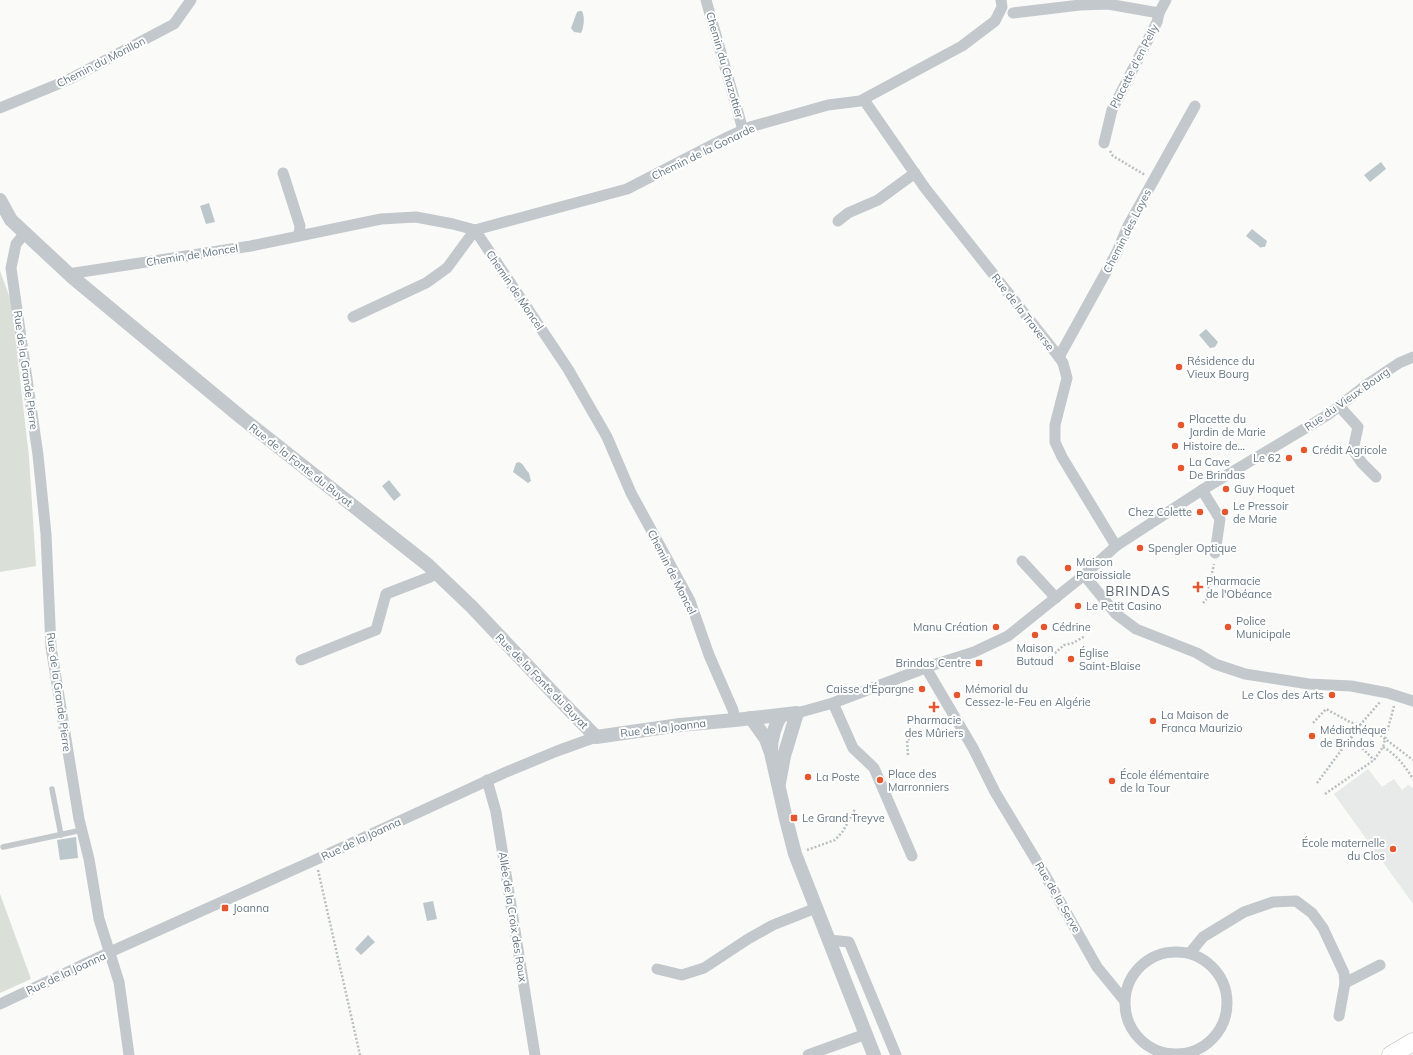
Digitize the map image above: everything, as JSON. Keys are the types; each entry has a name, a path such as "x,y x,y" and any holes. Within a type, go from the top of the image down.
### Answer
{"main road":[{"path":"1391,1055 1413,1042"}],"street":[{"name":"Chemin du Morillon","path":"0,108 68,80 174,24 191,0"},
{"name":"Chemin du Chazottier","path":"706,0 744,130"},
{"name":"Placette d'en Pelly","path":"1104,142 1112,110 1157,22 1159,12 1166,0"},
{"name":"Chemin de la Gonarde","path":"475,230 627,189 750,127 828,105 860,102 962,46 995,21 1001,4"},
{"name":"Placette d'en Pelly","path":"1013,13 1080,5 1108,4 1159,12"},
{"name":"Rue de la Traverse","path":"864,100 925,188 1063,363 1067,378 1055,425 1055,442 1062,457 1116,546"},
{"name":"Chemin des Layes","path":"1059,356 1117,252 1128,226 1195,106"},
{"path":"283,173 300,226 299,235"},
{"path":"838,221 848,213 878,200 915,173"},
{"name":"Rue de la Fonte du Buyat","path":"0,200 11,220 68,274 242,418 436,573 472,607 596,738"},
{"name":"Chemin de Moncel","path":"68,274 251,246 380,218 416,217 475,230 568,369 607,437 632,493 690,602 709,655 733,710 735,720"},
{"path":"353,316 426,283 447,268 475,230"},
{"name":"Rue de la Grande Pierre","path":"25,233 16,244 11,268 38,455 46,534 51,647 70,767 89,859 99,919 119,982 128,1055"},
{"name":"Rue du Vieux Bourg","path":"735,720 797,713 833,703 926,668 974,652 1008,636 1084,575 1116,546 1202,490 1329,414 1366,385 1399,363 1413,357"},
{"path":"1339,406 1358,427 1353,450 1362,463 1376,477"},
{"path":"1202,490 1220,519 1215,553"},
{"path":"1022,561 1056,598"},
{"path":"301,660 376,630 386,594 430,578 436,573"},
{"path":"1084,575 1116,614 1136,629 1197,653 1215,664 1245,674 1309,684 1351,686 1392,694 1413,701"},
{"name":"Rue de la Serve","path":"926,668 973,748 994,792 1045,875 1097,967 1124,1000"},
{"path":"833,703 853,748 874,768 912,856"},
{"path":"779,783 784,756 797,713"},
{"path":"771,753 771,738 774,726 781,715"},
{"path":"751,718 766,739 779,783 795,854 874,1055"},
{"name":"Rue de la Joanna","path":"0,1004 110,952 315,860 487,780 557,750 596,738 680,724 735,720"},
{"name":"Allée de la Croix des Roux","path":"487,780 496,812 535,1055"},
{"path":"1190,953 1203,937 1244,912 1273,902 1296,901 1312,913 1323,928 1344,973 1345,982 1339,1016"},
{"path":"657,969 682,975 704,968 773,925 816,908"},
{"path":"829,940 849,942 896,1055"},
{"path":"1174,951 1190,953 1206,961 1218,973 1226,989 1227,1007 1223,1024 1213,1039 1198,1049 1181,1054 1164,1053 1147,1046 1134,1034 1126,1018 1124,1000 1127,985 1134,972 1145,961 1159,954 1174,951"},
{"path":"1345,982 1380,965"},
{"path":"808,1055 866,1034"}],"lane":[{"path":"52,789 61,835"},
{"path":"3,847 82,830"}],"path":[{"path":"1104,142 1113,156 1154,181"},
{"path":"1203,602 1206,600 1212,576 1215,553"},
{"path":"1043,664 1064,645 1073,644 1085,636"},
{"path":"1317,783 1360,725 1392,694"},
{"path":"1326,794 1374,760 1383,747 1386,740 1392,694"},
{"path":"1313,724 1326,709 1350,722 1372,729 1413,760"},
{"path":"908,755 907,740 926,730"},
{"path":"1351,737 1374,760"},
{"path":"1383,747 1392,752 1402,762 1413,779"},
{"path":"795,854 835,840 843,831 855,808"},
{"path":"315,860 360,1055"}],"shaded area":[{"path":"582,11 584,16 581,33 574,32 571,28 577,12"},
{"path":"1381,162 1386,169 1370,182 1364,175"},
{"path":"209,203 215,222 206,224 200,206"},
{"path":"1252,229 1267,241 1265,247 1261,248 1246,236"},
{"path":"0,271 11,301 29,457 36,566 0,572"},
{"path":"1206,329 1218,342 1215,347 1210,348 1199,335"},
{"path":"519,462 529,473 531,481 528,483 513,472 516,463"},
{"path":"389,480 401,495 394,501 382,486"},
{"name":"École maternelle du Clos","path":"1368,769 1382,787 1394,779 1402,790 1408,785 1413,788 1413,904 1334,794"},
{"path":"76,837 78,858 60,860 57,840"},
{"path":"0,894 31,979 0,993"},
{"path":"433,901 437,919 427,921 423,903"},
{"path":"368,935 375,942 361,955 355,949"}],"place":[{"name":"Résidence du Vieux Bourg","path":"1179,367"},
{"name":"Placette du Jardin de Marie","path":"1181,425"},
{"name":"Histoire de...","path":"1175,446"},
{"name":"Crédit Agricole","path":"1304,450"},
{"name":"Le 62","path":"1289,458"},
{"name":"La Cave De Brindas","path":"1181,468"},
{"name":"Guy Hoquet","path":"1226,489"},
{"name":"Chez Colette","path":"1200,512"},
{"name":"Le Pressoir de Marie","path":"1225,512"},
{"name":"Spengler Optique","path":"1140,548"},
{"name":"Maison Paroissiale","path":"1068,568"},
{"name":"Pharmacie de l'Obéance","path":"1198,587"},
{"name":"Le Petit Casino","path":"1078,606"},
{"name":"Manu Création","path":"996,627"},
{"name":"Cédrine","path":"1044,627"},
{"name":"Police Municipale","path":"1228,627"},
{"name":"Maison Butaud","path":"1035,635"},
{"name":"Église Saint-Blaise","path":"1071,659"},
{"name":"Brindas Centre","path":"979,663"},
{"name":"Caisse d'Épargne","path":"922,689"},
{"name":"Mémorial du Cessez-le-Feu en Algérie","path":"957,695"},
{"name":"Le Clos des Arts","path":"1332,695"},
{"name":"Pharmacie des Mûriers","path":"934,707"},
{"name":"La Maison de Franca Maurizio","path":"1153,721"},
{"name":"Médiathéque de Brindas","path":"1312,736"},
{"name":"La Poste","path":"808,777"},
{"name":"Place des Marronniers","path":"880,780"},
{"name":"École élémentaire de la Tour","path":"1112,781"},
{"name":"Le Grand Treyve","path":"794,818"},
{"name":"École maternelle du Clos","path":"1393,849"},
{"name":"Joanna","path":"225,908"}],"district":[{"name":"BRINDAS","path":"1138,591"}]}
